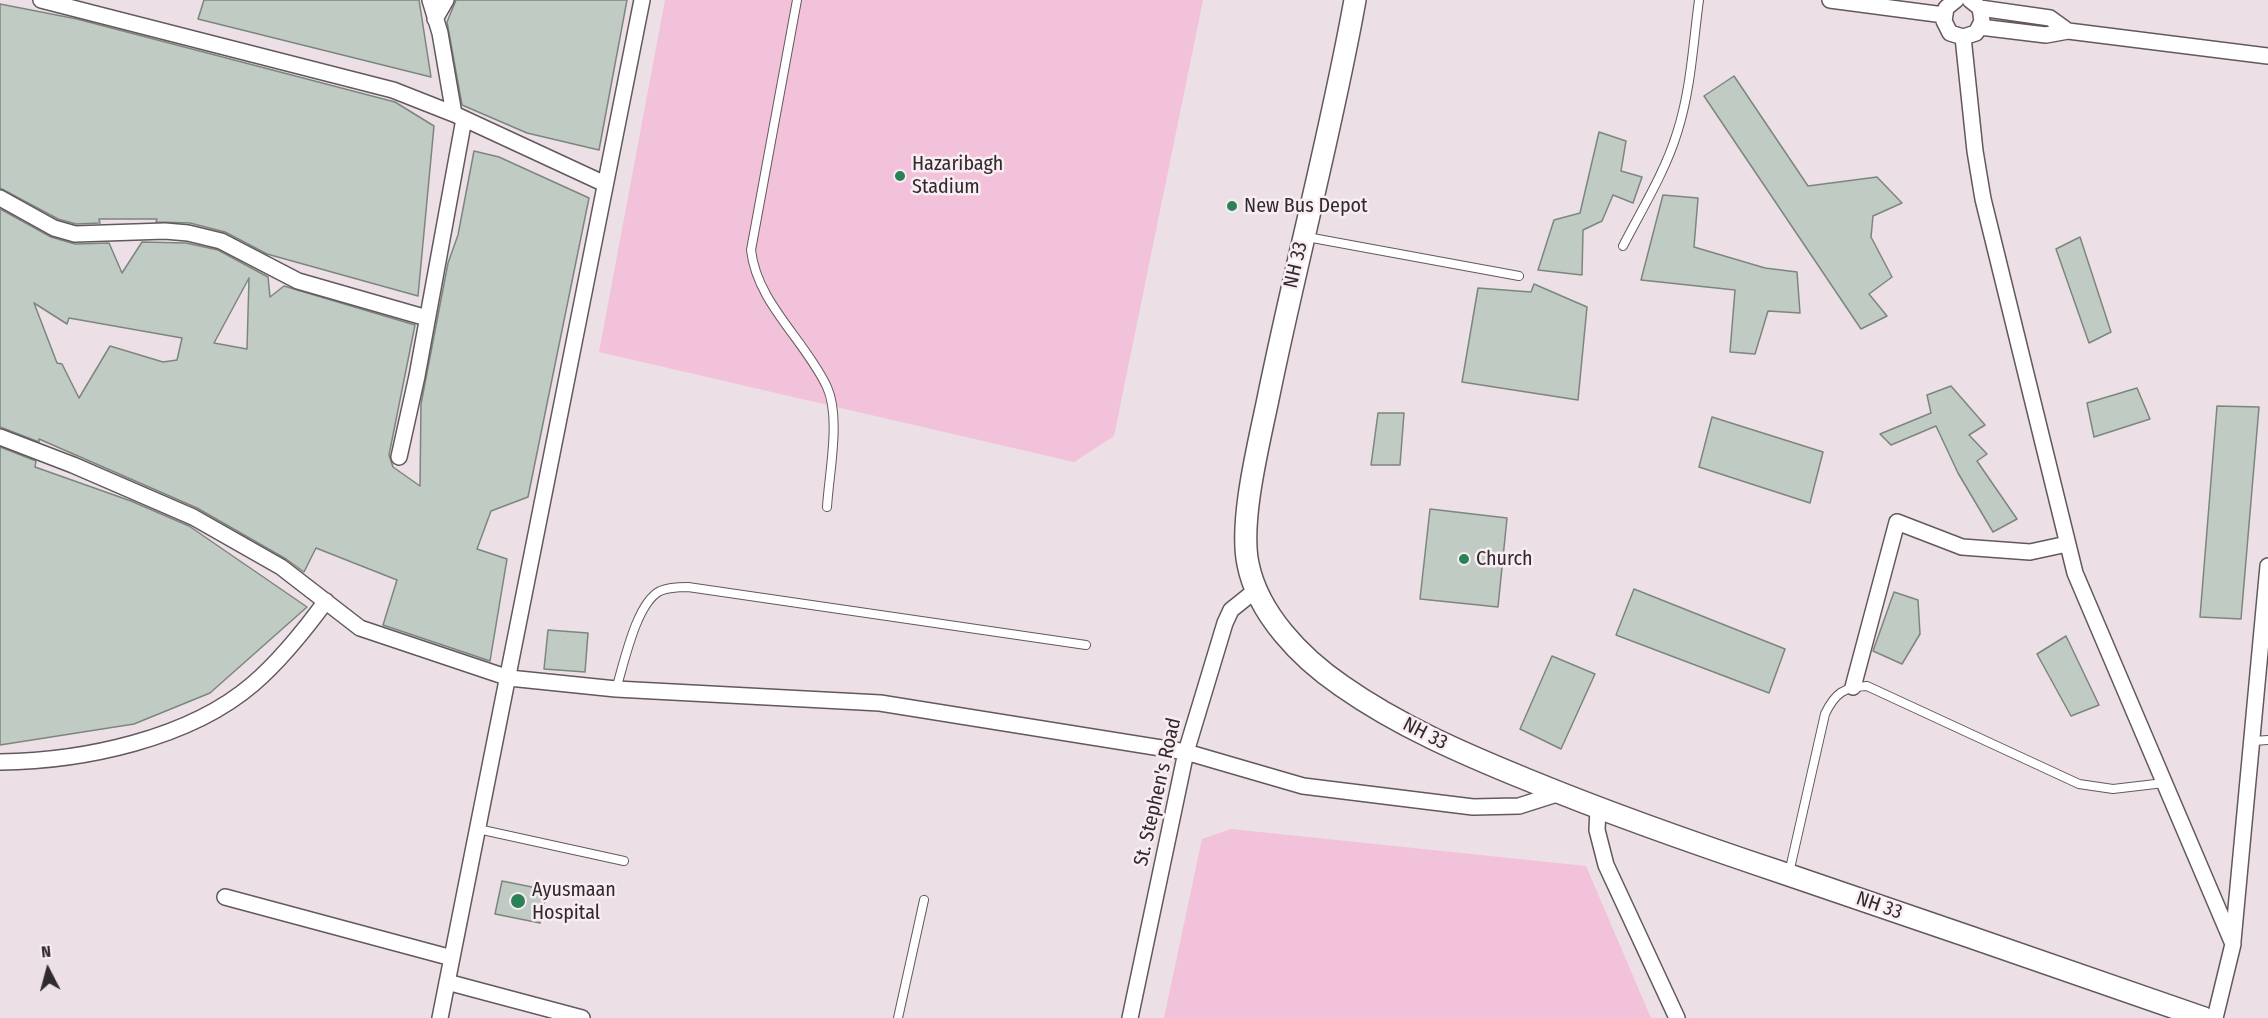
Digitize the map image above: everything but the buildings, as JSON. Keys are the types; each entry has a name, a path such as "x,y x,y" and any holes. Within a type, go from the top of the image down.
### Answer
{"main road":[{"name":"NH 33","path":"1354,0 1259,444 1250,502 1247,561 1256,590 1272,618 1299,650 1340,685 1393,718 1446,746 1598,809 2204,1018"}],"street":[{"path":"41,0 393,90 459,117 605,184"},
{"path":"399,457 427,318 459,117 430,0"},
{"path":"435,19 446,0"},
{"path":"440,1018 642,0"},
{"path":"1830,0 1950,4 1944,21 1950,33 1963,37 1970,36 1980,27 1982,21 1975,3"},
{"path":"1975,3 2050,18 2068,31"},
{"path":"1980,27 2046,35 2068,31 2268,56"},
{"path":"1963,37 1975,151 1983,198 2075,573 2233,944"},
{"path":"0,198 54,228 75,234 165,231 221,241 298,281 427,318"},
{"path":"0,437 73,465 193,518 281,567 360,628 508,678 616,689 880,703 1186,752 1303,786 1473,807 1519,806 1560,793"},
{"path":"1853,687 1897,522 1962,547 2030,552 2067,544"},
{"path":"2215,1018 2233,944 2261,740 2268,566"},
{"name":"St. Stephen's Road","path":"1130,1018 1186,752 1225,623 1231,610 1256,590"},
{"path":"0,762 52,759 116,748 187,723 223,706 254,684 295,643 326,601"},
{"path":"1598,809 1597,830 1606,865 1677,1018"},
{"path":"225,897 452,958"},
{"path":"447,982 582,1018"}],"lane":[{"path":"797,0 751,250 763,289 821,378 830,396 833,425 827,507"},
{"path":"1623,246 1666,162 1677,133 1686,101 1699,0"},
{"path":"1303,236 1519,276"},
{"path":"616,689 646,604 661,591 671,588 688,587 1086,645"},
{"path":"1789,875 1825,714 1832,699 1841,691 1853,687 1867,686 2079,784 2113,789 2164,783"},
{"path":"478,829 624,861"},
{"path":"898,1018 924,900"}],"shaded area":[{"name":"Hazaribagh Stadium","path":"665,0 1203,0 1114,436 1074,462 599,352"},
{"path":"1231,829 1586,866 1651,1018 1164,1018 1202,839"}],"place":[{"name":"Hazaribagh Stadium","path":"900,176"},
{"name":"New Bus Depot","path":"1232,206"},
{"name":"Church","path":"1464,559"},
{"name":"Ayusmaan Hospital","path":"518,901"}]}
